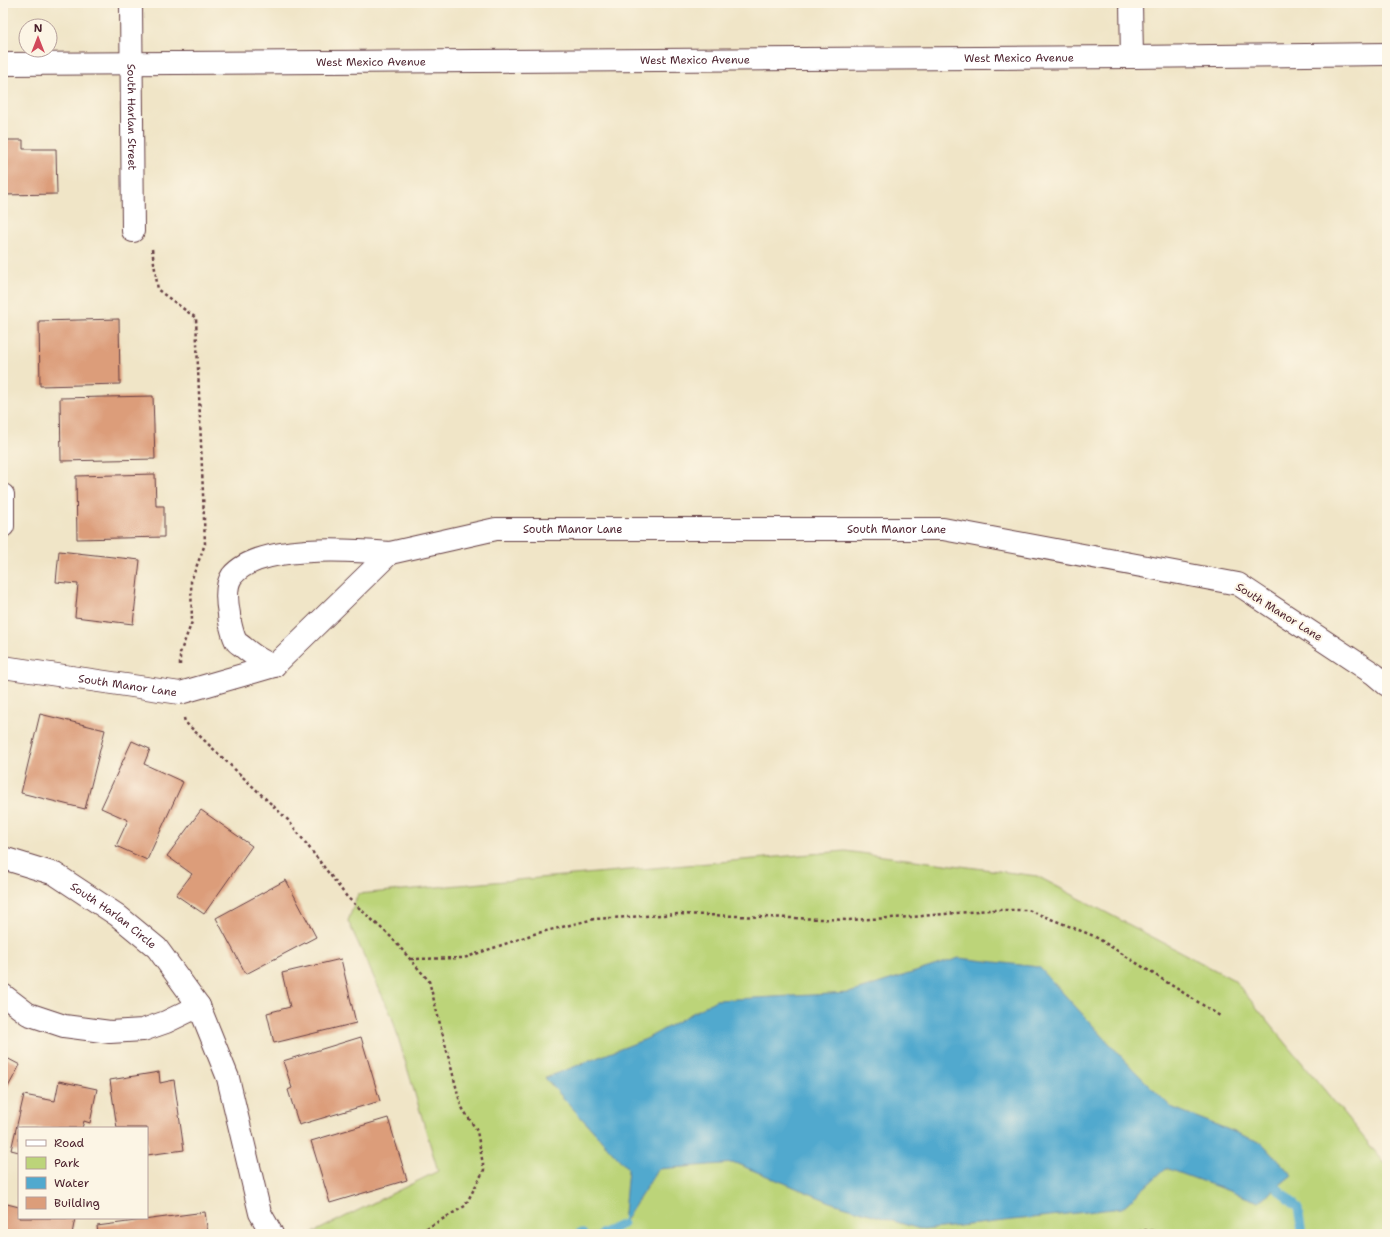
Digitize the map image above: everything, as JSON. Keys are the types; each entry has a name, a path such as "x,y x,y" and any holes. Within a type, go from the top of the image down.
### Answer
{"street":[{"name":"South Harlan Street","path":"131,3 133,231"},
{"path":"1131,3 1132,57"},
{"name":"West Mexico Avenue","path":"3,64 1387,54"},
{"path":"3,495 3,526"},
{"name":"South Manor Lane","path":"274,666 257,658 236,641 229,616 226,594 232,577 244,566 265,557 304,551 359,550 390,553 496,529 943,529 1238,584 1383,673"},
{"name":"South Manor Lane","path":"3,667 180,693 274,666 390,553"},
{"name":"South Harlan Circle","path":"3,858 55,874 117,915 157,948 199,1006 228,1078 260,1213 272,1234"},
{"path":"3,995 28,1014 64,1026 110,1032 142,1030 166,1022 199,1006"}],"path":[{"path":"133,231 152,248 158,290 196,318 205,544 191,581 192,622 180,653 180,693 184,722 288,820 347,897 391,937 429,981 461,1106 478,1131 484,1170 465,1206 417,1234"},
{"path":"410,959 464,958 534,934 594,919 679,914 849,920 911,917 990,910 1028,910 1094,936 1220,1016"},
{"path":"1133,1234 1143,1230 1184,1234"}],"green space":[{"path":"845,851 1037,876 1234,980 1387,1166 1387,1234 310,1234 438,1171 392,1017 348,921 358,894"}],"water":[{"path":"959,958 1039,967 1133,1069 1171,1107 1262,1143 1292,1175 1259,1202 1166,1168 1122,1208 923,1230 833,1203 735,1163 658,1169 623,1224 628,1169 545,1078 646,1039 716,1000 849,993"}],"building":[{"path":"3,140 23,140 23,149 56,149 57,194 3,195"},
{"path":"119,319 120,384 40,386 39,321"},
{"path":"153,396 155,459 61,461 60,398"},
{"path":"155,474 156,506 164,506 164,537 77,539 76,476"},
{"path":"59,551 140,560 133,624 75,617 78,584 56,582"},
{"path":"40,714 105,730 85,809 21,793"},
{"path":"132,741 150,749 144,764 183,782 147,860 116,846 128,820 101,808"},
{"path":"201,810 252,846 204,914 176,895 192,874 167,856"},
{"path":"286,880 316,937 246,974 216,918"},
{"path":"341,959 356,1023 274,1043 267,1013 290,1007 282,973"},
{"path":"361,1037 380,1101 299,1125 288,1090 292,1088 283,1061"},
{"path":"3,1056 20,1065 3,1096"},
{"path":"159,1072 160,1083 174,1080 184,1150 148,1155 148,1127 117,1127 110,1080"},
{"path":"59,1081 97,1089 90,1123 84,1121 82,1127 18,1127 18,1152 11,1150 24,1095 55,1101"},
{"path":"388,1118 407,1180 330,1203 311,1141"},
{"path":"3,1203 18,1207 18,1219 75,1219 72,1234 3,1234"},
{"path":"205,1212 208,1234 98,1234 97,1226"}],"waterway":[{"path":"1274,1185 1298,1208 1302,1234"},
{"path":"601,1234 623,1224"},
{"path":"579,1234 583,1234"}]}
